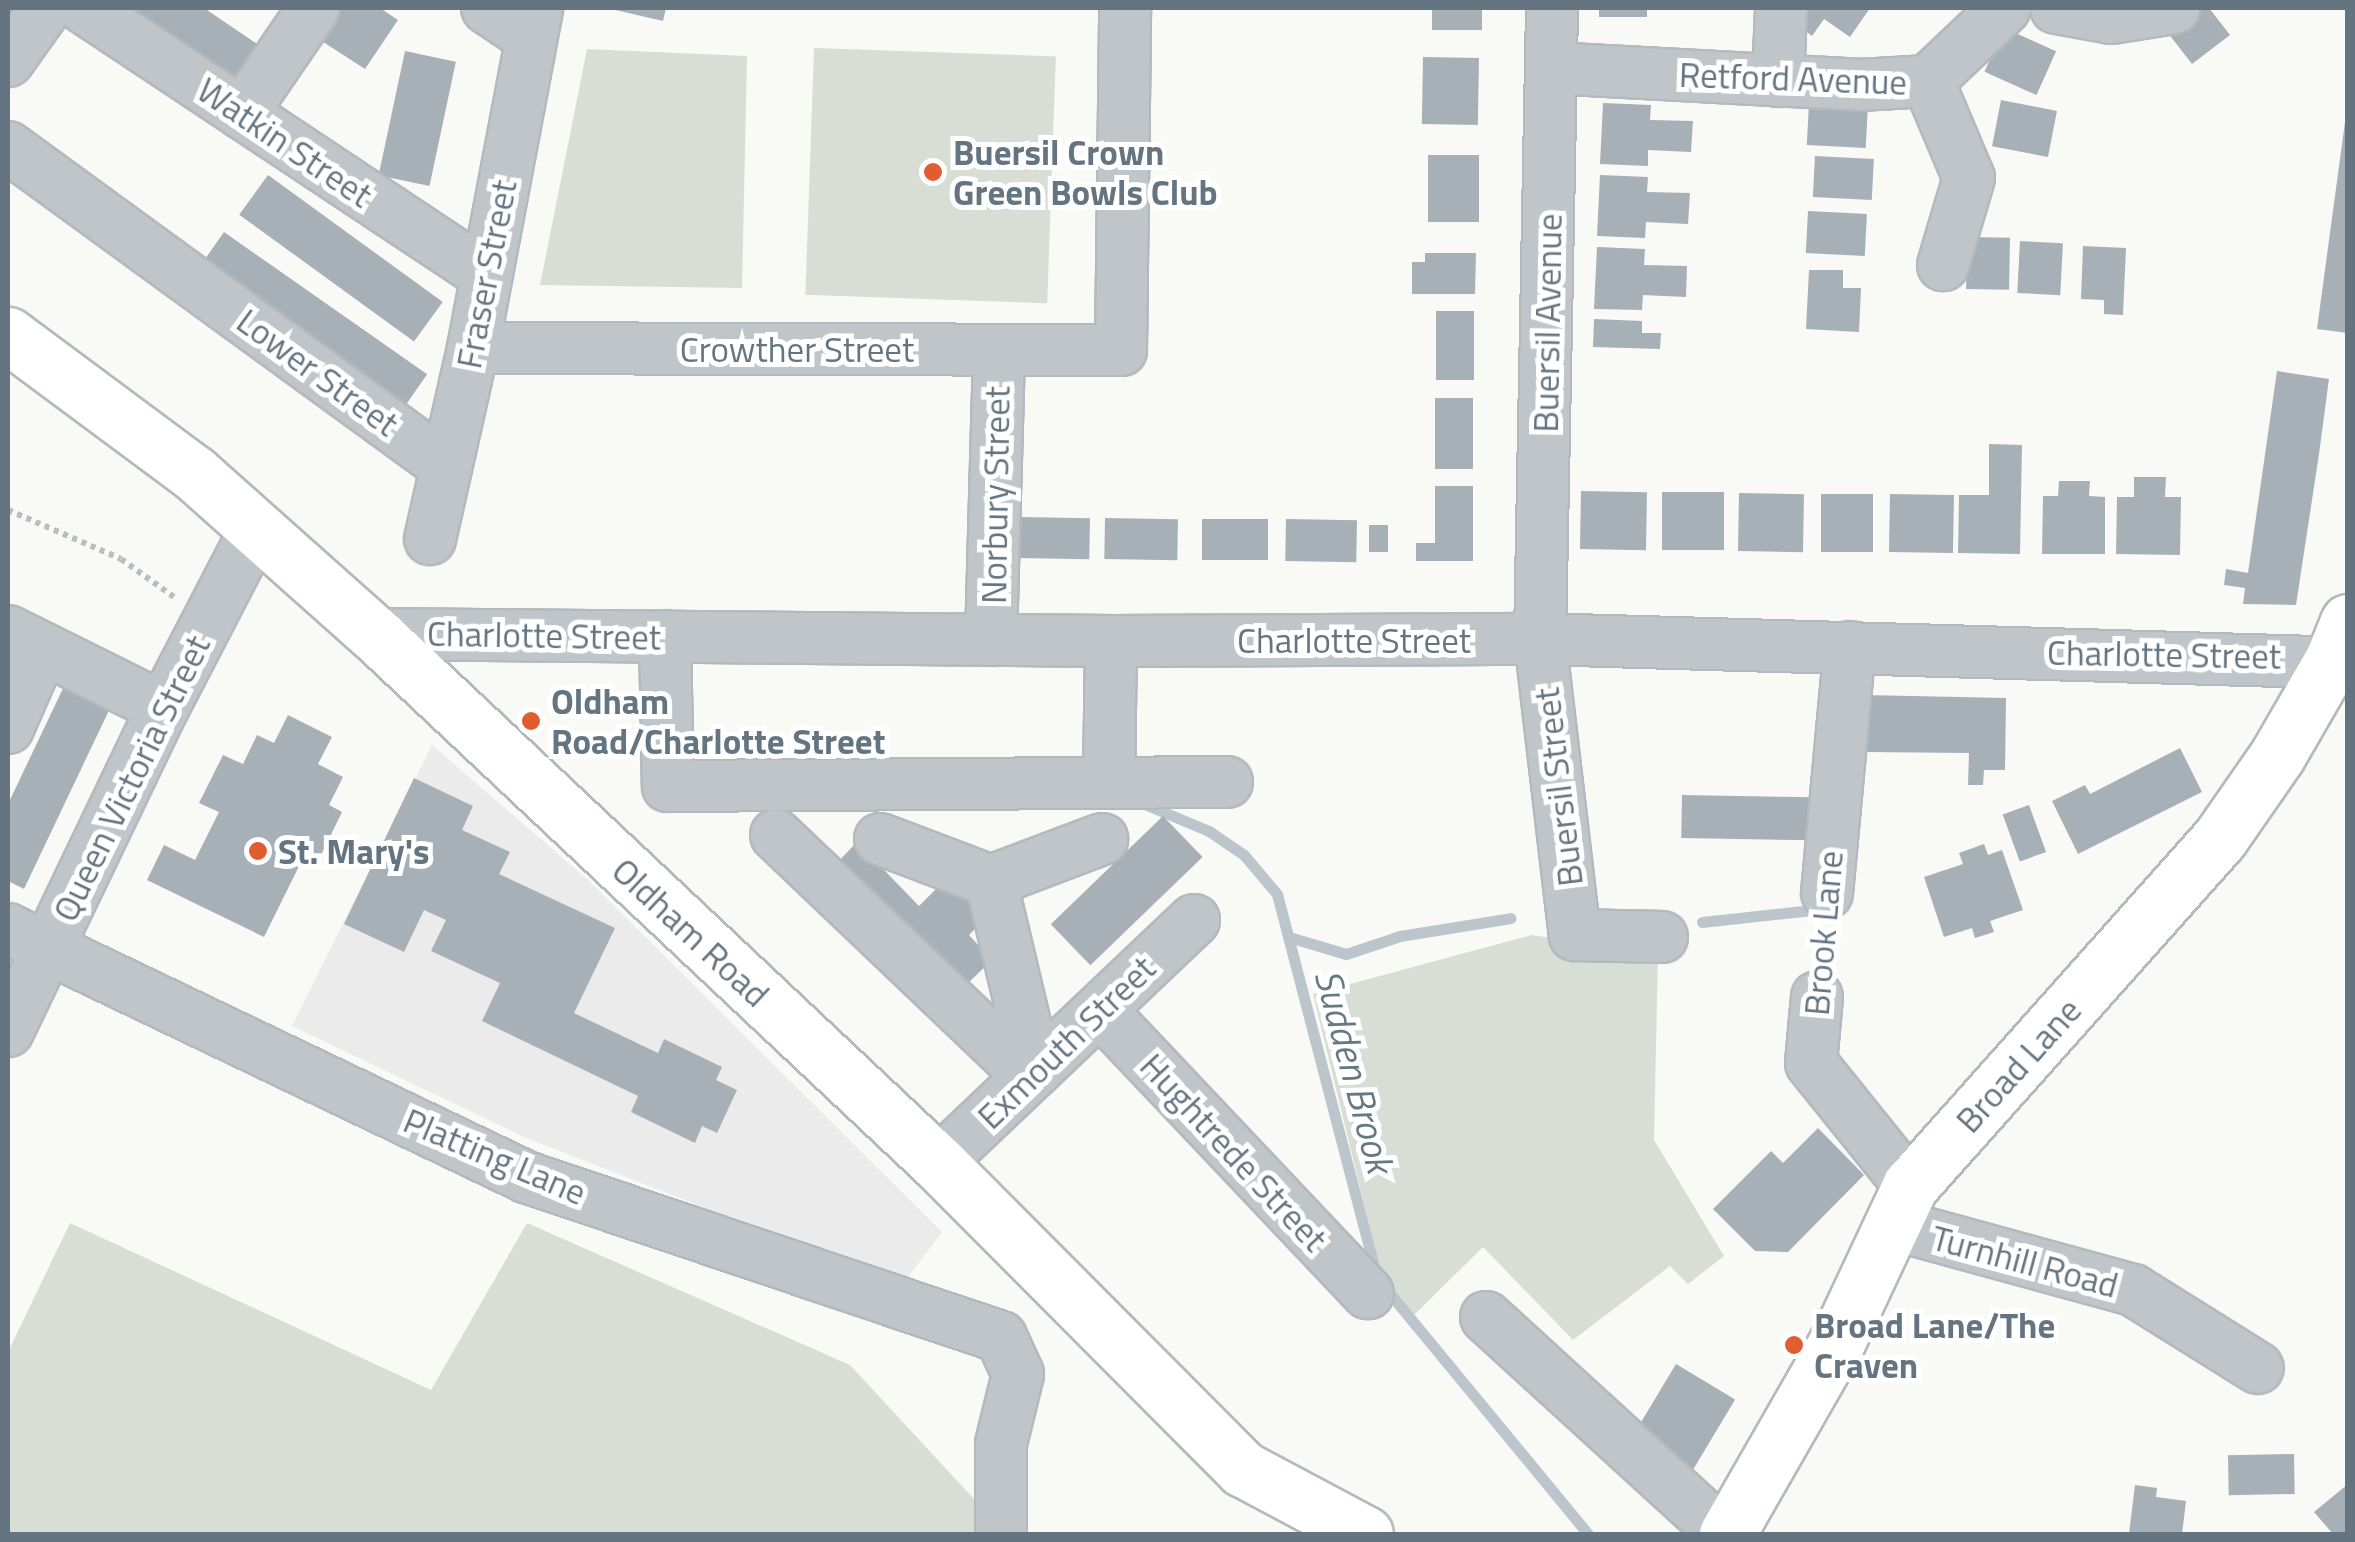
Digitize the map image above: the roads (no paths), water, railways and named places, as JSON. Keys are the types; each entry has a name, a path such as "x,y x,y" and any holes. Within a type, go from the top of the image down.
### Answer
{"main road":[{"name":"Oldham Road","path":"8,335 194,473 376,634 938,1163 1243,1469 1365,1534"},
{"name":"Broad Lane","path":"1725,1534 1837,1342 1901,1205 2220,838 2277,756 2343,648"}],"street":[{"path":"8,61 46,8"},
{"name":"Watkin Street","path":"84,8 486,275"},
{"path":"487,8 533,22"},
{"name":"Crowther Street","path":"473,348 1121,350 1125,8"},
{"name":"Buersil Avenue","path":"1540,639 1552,8"},
{"path":"1778,81 1781,8"},
{"name":"Retford Avenue","path":"1552,68 1860,86 1928,82 2005,8"},
{"path":"2056,8 2111,18 2174,8"},
{"path":"242,113 296,14"},
{"name":"Fraser Street","path":"430,539 473,348 533,22"},
{"path":"1928,82 1968,178 1943,265"},
{"name":"Lower Street","path":"8,146 446,466"},
{"name":"Norbury Street","path":"992,640 999,350"},
{"name":"Queen Victoria Street","path":"8,1031 28,938 163,708 258,526"},
{"name":"Charlotte Street","path":"376,634 1111,641 1540,639 1850,647 2343,648"},
{"path":"665,636 668,786 1227,782"},
{"name":"Buersil Street","path":"1540,639 1576,935 1662,937"},
{"path":"8,728 25,640 163,708"},
{"path":"1109,783 1111,641"},
{"name":"Brook Lane","path":"1827,893 1850,647"},
{"path":"776,834 1007,1055 1036,1070"},
{"path":"880,839 991,882 1102,839"},
{"path":"991,882 1036,1070"},
{"name":"Exmouth Street","path":"938,1163 1194,920"},
{"name":"Platting Lane","path":"28,938 526,1176 1002,1337 1018,1374 1001,1444 1002,1534"},
{"name":"Brook Lane","path":"1818,997 1811,1063 1901,1205"},
{"name":"Hughtrede Street","path":"1100,1010 1368,1294"},
{"name":"Turnhill Road","path":"1901,1205 2133,1290 2258,1368"},
{"path":"1486,1318 1725,1534"}],"waterway":[{"name":"Sudden Brook","path":"1147,805 1209,831 1244,855 1277,894 1377,1278 1588,1534"},
{"path":"1702,922 1812,910"},
{"path":"1289,937 1346,954 1400,936 1511,918"}],"place":[{"name":"Buersil Crown Green Bowls Club","path":"933,172"},
{"name":"Oldham Road/Charlotte Street","path":"531,721"},
{"name":"St. Mary's","path":"258,851"},
{"name":"Broad Lane/The Craven","path":"1794,1345"}]}
